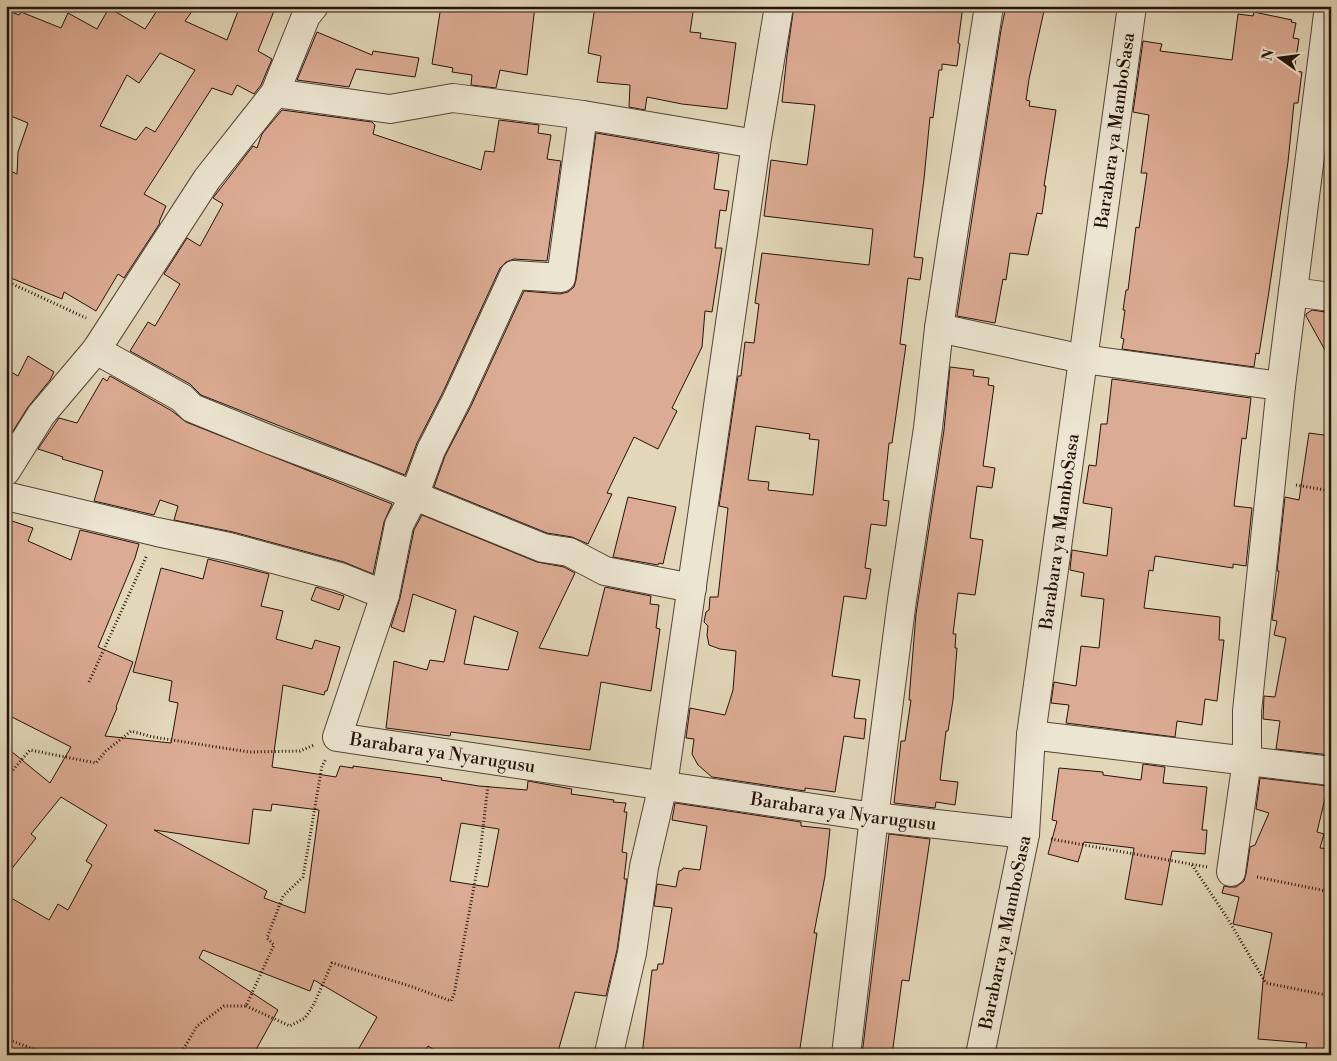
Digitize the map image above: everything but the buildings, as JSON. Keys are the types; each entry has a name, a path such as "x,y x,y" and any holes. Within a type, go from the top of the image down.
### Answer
{"street":[{"path":"609,1053 632,953 644,867 663,785 756,144 779,6"},
{"path":"846,1055 874,817 902,600 928,428 939,328 989,6"},
{"name":"Barabara ya MamboSasa","path":"980,1055 1025,834 1031,735 1132,6"},
{"path":"1230,872 1247,760 1247,711 1281,386 1329,6"},
{"path":"6,471 41,415 102,340 207,179 275,93 303,9"},
{"path":"275,93 390,110 453,98 583,115 756,144"},
{"name":"Barabara ya Nyarugusu","path":"583,115 561,278 514,275 457,399 431,450 414,496 399,525 385,595 336,737 874,817 1025,834"},
{"path":"1293,292 1331,296"},
{"path":"939,328 1083,359 1281,386"},
{"path":"102,340 182,398 192,408 543,548 569,552 605,571 692,588"},
{"path":"6,496 157,532 228,546 331,575 385,595"},
{"path":"1031,735 1331,771"}],"path":[{"path":"6,281 34,293 102,340"},
{"path":"1271,480 1331,491"},
{"path":"88,682 157,532"},
{"path":"6,778 30,750 96,763 106,751 131,732 249,752 300,750 336,737"},
{"path":"246,1006 274,945 267,938 283,896 302,876 322,766 336,737"},
{"path":"180,1055 196,1026 224,1006 246,1006 290,1026 305,1018 314,1004 332,963 407,985 451,1001 454,994 480,854 491,760"},
{"path":"1025,834 1192,864 1331,892"},
{"path":"1192,864 1266,983 1331,996"},
{"path":"6,1039 39,1051 38,1055"}]}
